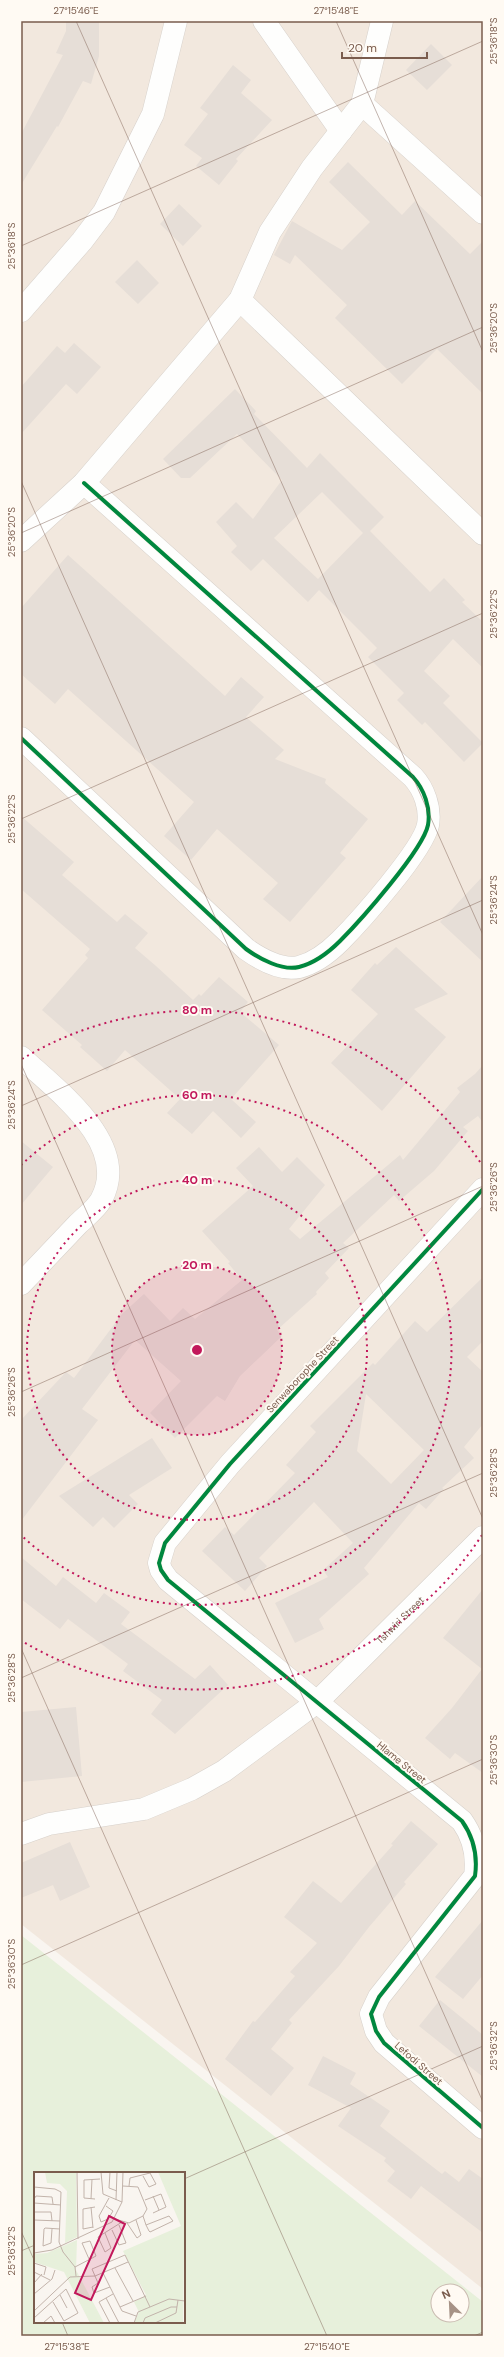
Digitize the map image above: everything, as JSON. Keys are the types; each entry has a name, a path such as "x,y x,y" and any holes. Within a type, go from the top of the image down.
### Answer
{"street":[{"path":"21,311 82,241 104,212 153,114 176,21"},
{"path":"264,21 308,81 341,131"},
{"path":"21,541 84,483 240,300 270,232 312,168 362,104 382,21"},
{"path":"362,104 483,213"},
{"path":"240,300 483,534"},
{"path":"21,738 246,950 268,962 291,968 310,963 340,942 397,876 416,848 428,826 428,810 424,793 413,777 84,483"},
{"path":"21,1057 74,1107 90,1125 105,1151 108,1164 108,1179 99,1202 21,1284"},
{"name":"Senwaborophe Street","path":"168,1580 161,1570 159,1562 165,1543 230,1464 483,1189"},
{"name":"Tshwiri Street","path":"21,1834 49,1824 144,1809 192,1789 224,1771 317,1702 483,1537"},
{"name":"Hlame Street","path":"168,1580 462,1820 474,1845 475,1876 378,1997"},
{"name":"Lefodi Street","path":"378,1997 371,2014 380,2038 483,2128"}],"shaded area":[{"path":"21,21 483,21 483,2289 21,1924"}],"green space":[{"path":"21,1935 459,2283 430,2283 430,2323 470,2323 470,2292 483,2302 483,2336 21,2336"}],"building":[{"path":"66,21 99,21 99,56 91,84 83,81 58,127 57,126 21,185 21,134 63,55 56,53 66,31"},
{"path":"431,44 452,65 427,90 406,70"},
{"path":"233,65 251,80 241,93 272,120 236,159 238,161 219,185 196,166 202,158 184,145 208,114 200,108"},
{"path":"348,162 402,215 415,201 470,254 483,241 483,394 437,349 402,384 335,318 347,305 295,255 290,264 274,255 292,221 342,250 370,222 329,182"},
{"path":"179,204 202,226 183,246 160,224"},
{"path":"137,260 159,283 138,304 115,282"},
{"path":"74,343 101,367 77,394 66,384 21,434 21,387 57,346 65,353"},
{"path":"235,389 256,411 254,414 307,468 320,453 384,517 370,531 430,592 444,578 465,600 462,602 483,622 483,668 453,639 424,671 450,696 443,703 483,743 464,762 425,722 422,725 397,700 404,693 368,657 377,648 319,590 308,602 263,559 251,571 231,552 237,546 216,522 236,502 253,519 282,480 237,434 190,478 181,478 163,459","holes":["322,492 363,533 318,579 274,538"]},
{"path":"68,555 225,696 241,677 264,697 246,717 284,750 275,759 326,779 325,783 368,819 340,853 346,858 290,922 263,899 278,883 217,829 191,860 164,836 194,802 68,689 55,704 21,674 21,608"},
{"path":"21,816 74,862 62,875 117,922 125,914 148,933 135,948 193,1000 199,994 201,996 219,977 248,1002 240,1012 279,1045 231,1099 256,1122 241,1138 213,1111 192,1134 167,1113 180,1099 125,1050 107,1071 80,1047 82,1045 42,1010 88,958 85,955 90,949 21,889"},
{"path":"483,876 483,962 440,922"},
{"path":"396,947 448,994 414,1009 446,1037 382,1111 331,1063 378,1014 351,990 375,963 377,965"},
{"path":"483,1065 483,1123 478,1116 463,1127 468,1131 434,1171 399,1201 394,1195 343,1243 349,1248 325,1273 329,1278 316,1292 317,1294 277,1330 282,1336 240,1376 225,1401 217,1396 175,1438 150,1413 181,1381 135,1340 82,1409 98,1420 21,1521 21,1420 66,1372 74,1378 122,1314 144,1294 170,1321 183,1308 195,1319 242,1280 228,1263 230,1262 202,1231 253,1186 236,1168 259,1147 282,1172 297,1157 325,1185 289,1229 300,1239 400,1155 403,1160 460,1092 457,1088 475,1074"},
{"path":"21,1141 53,1167 21,1205"},
{"path":"483,1277 483,1341 467,1357 483,1372 483,1424 464,1447 474,1458 442,1488 444,1489 426,1509 419,1503 364,1568 369,1574 319,1619 324,1629 295,1643 275,1603 328,1577 323,1570 353,1543 314,1502 259,1558 267,1566 245,1591 202,1551 225,1527 234,1535 295,1473 286,1465 316,1432 310,1426 373,1363 375,1365 415,1321 427,1332","holes":["366,1394 424,1450 391,1484 357,1451"]},
{"path":"152,1438 172,1468 129,1495 138,1504 114,1528 103,1517 93,1527 59,1496"},
{"path":"21,1557 56,1586 63,1577 96,1603 104,1593 130,1612 121,1624 195,1679 210,1665 228,1685 175,1734 151,1714 162,1700 123,1671 128,1664 68,1619 60,1629 21,1599"},
{"path":"483,1589 483,1773 455,1753 450,1759 425,1738 452,1708 482,1669 443,1638"},
{"path":"76,1707 82,1776 21,1782 21,1712"},
{"path":"411,1821 438,1844 404,1882 406,1884 369,1927 339,1966 289,2020 292,2023 271,2049 294,2068 271,2096 225,2059 253,2021 255,2022 295,1976 290,1972 317,1943 284,1917 313,1881 341,1903 393,1845 391,1844"},
{"path":"70,1842 90,1887 60,1901 53,1885 21,1898 21,1863"},
{"path":"483,1920 483,1975 463,1999 435,1977"},
{"path":"440,2000 483,2035 483,2077 419,2026"},
{"path":"323,2056 356,2073 350,2084 390,2111 380,2126 442,2174 445,2171 459,2182 469,2169 483,2179 483,2233 421,2186 411,2199 387,2181 395,2171 384,2161 386,2158 338,2126 351,2108 308,2085"}],"cycle path":[{"path":"21,738 246,949 258,957 278,966 292,968 311,963 340,941 390,885 415,851 424,836 428,825 429,819 426,799 413,777 84,483"},
{"path":"483,1189 230,1464 165,1543 159,1563 161,1570 168,1580 462,1821 466,1827 474,1847 476,1861 475,1876 379,1997 371,2014 376,2031 384,2043 483,2128"}]}
